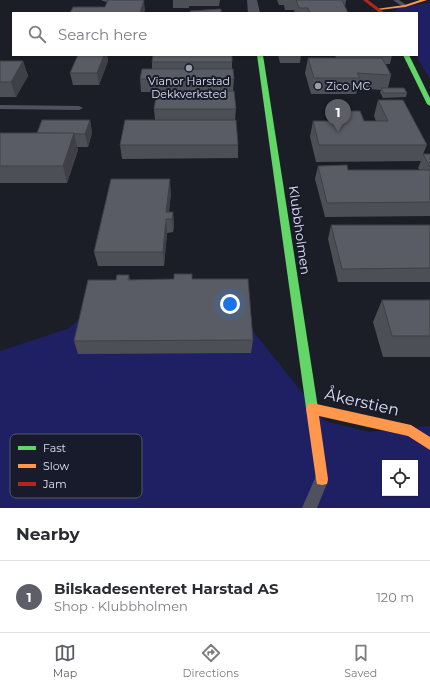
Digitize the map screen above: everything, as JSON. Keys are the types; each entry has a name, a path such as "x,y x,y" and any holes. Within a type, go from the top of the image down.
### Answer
{"street":[{"path":"252,0 254,12"},
{"path":"365,0 380,11 406,6 425,0"},
{"name":"Klubbholmen","path":"260,56 312,409"},
{"path":"406,56 430,104"},
{"name":"Åkerstien","path":"322,479 312,409 411,431 430,444"}],"lane":[{"path":"104,0 126,0"},
{"path":"396,0 406,6"},
{"path":"0,107 79,108"},
{"name":"Åkerstien","path":"309,508 322,479"}],"shaded area":[{"path":"430,3 430,79 417,56 418,56 418,12 397,12 395,7"},
{"path":"81,317 252,330 325,421 369,432 430,426 430,508 0,508 0,351 70,328"}],"building":[{"path":"108,0 144,0 140,12 70,12 73,7 105,7"},
{"path":"296,0 342,0 348,12 310,12 308,8 299,8"},
{"path":"221,9 221,12 190,11"},
{"path":"78,56 104,56 97,73 70,73"},
{"path":"153,56 232,56 232,62 152,62"},
{"path":"308,58 382,58 391,75 357,73 360,78 314,78"},
{"path":"0,61 23,61 11,82 0,82"},
{"path":"142,69 233,69 234,79 140,79"},
{"path":"381,88 404,88 407,93 384,93"},
{"path":"234,91 236,109 154,109 157,92"},
{"path":"378,100 403,100 427,145 319,145 313,121 338,121 335,111 360,111 364,121 388,121"},
{"path":"42,120 90,120 85,134 37,133"},
{"path":"125,120 236,120 238,145 120,145"},
{"path":"0,133 74,133 63,166 0,166"},
{"path":"423,154 430,154 430,167"},
{"path":"347,165 348,170 430,170 430,202 327,203 318,166"},
{"path":"111,179 170,179 166,212 173,212 172,219 166,219 163,252 94,252"},
{"path":"331,225 430,225 430,268 342,269"},
{"path":"174,274 192,274 192,279 248,279 253,340 74,341 88,280 116,280 117,275 129,275 128,280 174,279"},
{"path":"382,300 430,300 430,336 392,336"}],"traffic: fast":[{"path":"260,56 312,408"},
{"path":"406,56 430,104"}],"traffic: slow":[{"path":"378,9 405,6 425,0"},
{"path":"312,408 322,479"},
{"path":"312,409 411,431 430,444"}],"traffic: jam":[{"path":"365,0 382,12"}],"place":[{"name":"Vianor Harstad Dekkverksted","path":"189,68"},
{"name":"Zico MC","path":"318,86"},
{"name":"Bilskadesenteret Harstad AS","path":"338,132"}]}
